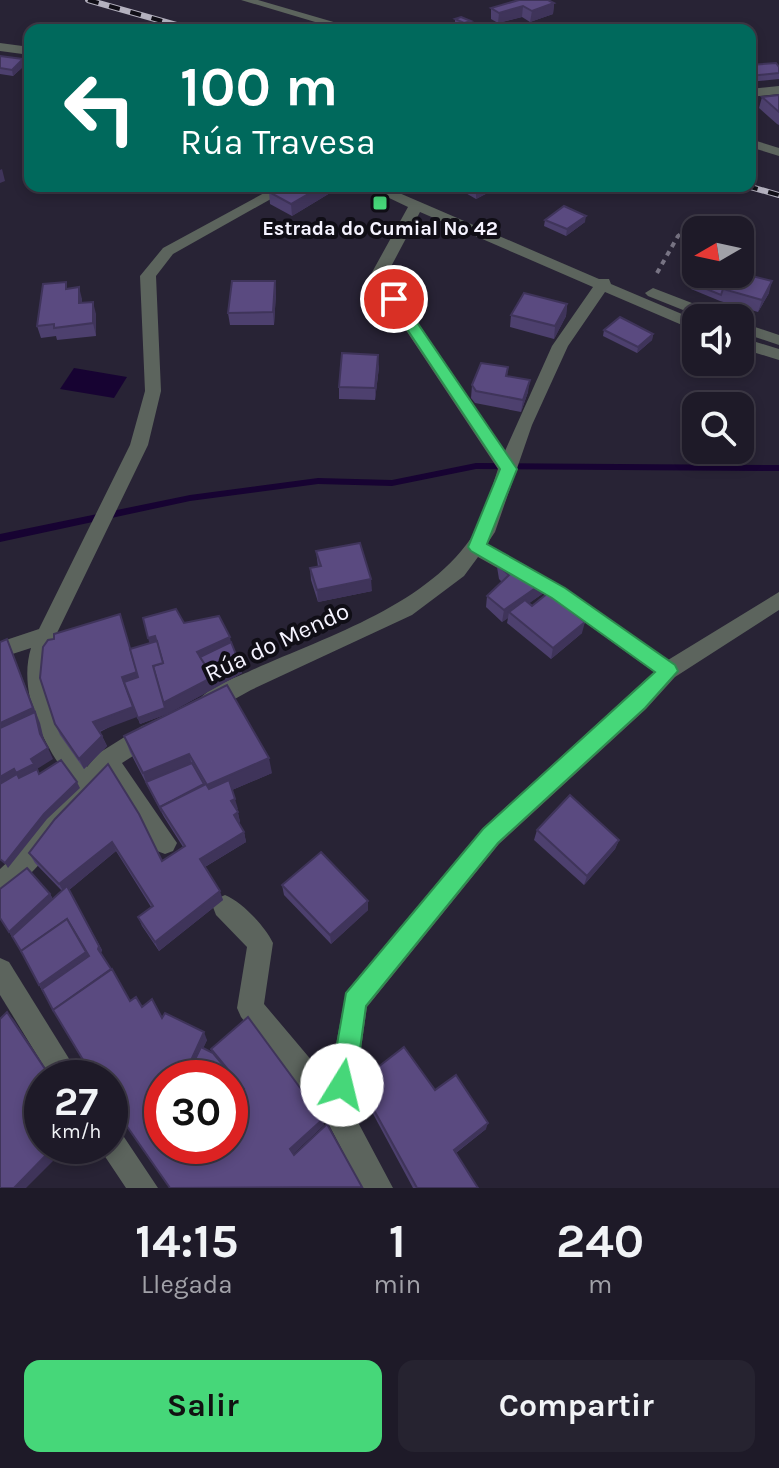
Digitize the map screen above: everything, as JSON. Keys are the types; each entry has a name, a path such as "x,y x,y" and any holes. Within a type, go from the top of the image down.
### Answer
{"street":[{"path":"246,0 333,24"},
{"path":"0,42 24,44"},
{"path":"756,92 779,90"},
{"path":"756,145 779,152"},
{"path":"87,783 63,755 48,727 37,663 46,635 139,445 153,391 148,276 168,251 276,192"},
{"path":"384,192 603,283 682,311"},
{"path":"414,192 682,304"},
{"path":"416,206 378,276 508,469"},
{"path":"452,207 482,227 682,320"},
{"name":"Rúa do Mendo","path":"191,713 243,684 405,609 450,577 477,547 485,532 532,403 560,346 603,283"},
{"path":"754,332 779,340"},
{"path":"754,347 779,355"},
{"path":"477,547 558,593 668,671"},
{"path":"338,1113 355,1001 491,836 638,703 668,671 779,600"},
{"path":"0,650 46,635"},
{"path":"3,876 23,864 107,760 123,747 164,726"},
{"path":"107,760 165,843"},
{"path":"225,907 260,943 250,1008 338,1113 378,1188"},
{"path":"0,971 56,1060"},
{"path":"126,1164 143,1188"}],"path":[{"path":"643,289 668,258 678,236 707,215"}],"shaded area":[{"path":"74,368 127,377 114,398 60,389"}],"building":[{"path":"519,0 548,0 554,3 532,11 523,6 499,13 491,8"},
{"path":"461,17 471,21 464,23 455,19"},
{"path":"0,56 23,59 12,70 0,68"},
{"path":"776,63 779,73 756,75 756,65"},
{"path":"779,95 779,112 762,97"},
{"path":"269,192 312,192 291,204"},
{"path":"564,206 586,216 567,229 545,220"},
{"path":"754,276 772,281 762,300 723,289 754,288"},
{"path":"232,281 275,281 273,312 228,313"},
{"path":"66,282 66,289 79,287 79,303 93,302 93,323 54,328 54,324 37,326 43,284"},
{"path":"704,288 724,288 721,295"},
{"path":"524,293 567,304 555,326 511,315"},
{"path":"620,317 653,334 638,347 604,330"},
{"path":"342,353 378,355 375,388 339,387"},
{"path":"481,363 508,367 506,376 530,380 523,400 476,391 472,385"},
{"path":"360,543 371,579 317,590 310,568 321,566 316,551"},
{"path":"498,555 522,564 547,580 504,610 487,596 509,575 500,567"},
{"path":"548,593 585,622 553,648 509,612 525,600 532,606"},
{"path":"176,609 184,623 219,616 230,637 197,652 213,677 163,703 153,666 163,663 155,636 148,638 143,618"},
{"path":"120,614 137,672 122,677 133,707 93,722 102,736 79,759 55,724 40,678 43,647 48,640 54,639 54,634"},
{"path":"7,639 33,708 0,723 0,642"},
{"path":"157,641 163,663 153,666 165,708 138,718 124,682 138,677 130,649"},
{"path":"231,642 241,667 214,682 200,657"},
{"path":"227,685 269,758 207,785 189,754 143,773 124,736"},
{"path":"35,712 40,734 48,748 31,759 34,764 16,773 14,769 0,777 0,728"},
{"path":"61,760 77,782 44,814 5,863 0,859 0,784 17,774 19,778 37,769 39,774"},
{"path":"192,763 204,784 160,807 162,812 146,782"},
{"path":"108,764 139,814 162,861 185,846 160,807 206,784 209,789 229,780 235,799 231,801 238,812 234,815 244,832 200,859 220,891 155,942 138,917 153,906 112,842 59,884 29,853 55,819"},
{"path":"570,795 619,840 587,876 537,830"},
{"path":"321,852 368,901 330,935 282,885"},
{"path":"27,868 50,894 9,932 0,918 0,889"},
{"path":"67,886 111,969 53,1010 42,989 89,956 67,919 21,951 12,936"},
{"path":"67,919 86,952 39,985 21,951"},
{"path":"112,969 130,1001 136,997 142,1007 152,999 162,1018 165,1013 204,1032 191,1060 144,1060 144,1151 128,1128 128,1060 83,1060 53,1010"},
{"path":"7,1012 39,1060 24,1060 24,1164 37,1164 14,1188 0,1188 0,1019"},
{"path":"248,1017 323,1119 290,1149 294,1155 327,1124 362,1187 170,1188 153,1164 248,1164 248,1060 220,1060 211,1049"},
{"path":"201,1047 219,1060 195,1060"},
{"path":"404,1047 435,1090 456,1075 488,1123 454,1150 478,1188 417,1188 364,1092 369,1074"}],"waterway":[{"path":"0,538 190,498 318,481 392,483 476,466 779,468"}],"railway":[{"path":"88,0 173,24"},
{"path":"756,189 779,195"}],"place":[{"name":"Estrada do Cumial Nº 42","path":"380,203"}],"route":[{"path":"342,1085 355,1001 491,836 638,703 668,671 558,593 477,547 508,469 394,299"}]}
